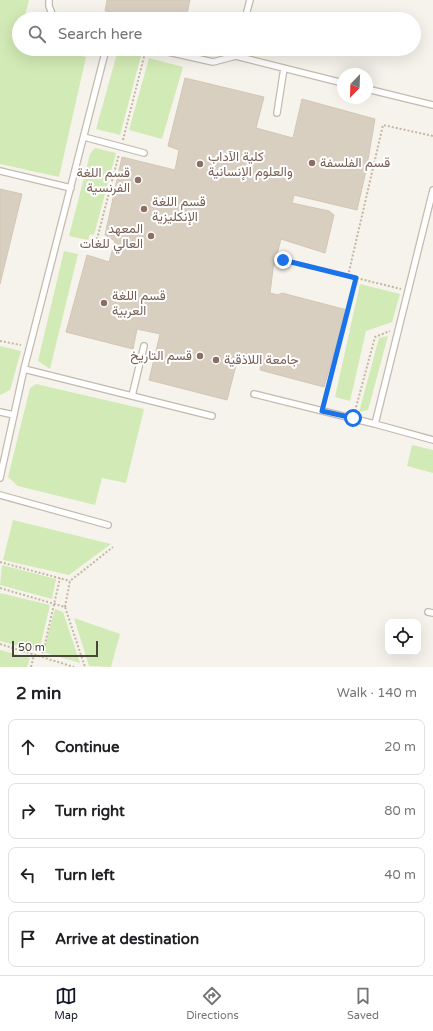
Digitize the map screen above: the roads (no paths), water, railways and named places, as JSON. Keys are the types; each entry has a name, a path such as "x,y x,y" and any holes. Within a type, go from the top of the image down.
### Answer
{"lane":[{"path":"49,0 51,12"},
{"path":"247,12 250,0"},
{"path":"0,478 3,455 14,416 24,369 104,56"},
{"path":"186,56 212,62 236,56 337,81"},
{"path":"277,113 284,68"},
{"path":"373,89 433,104"},
{"path":"84,137 144,153"},
{"path":"0,171 71,188"},
{"path":"375,424 433,190"},
{"path":"132,396 144,346"},
{"path":"24,369 212,416"},
{"path":"254,394 353,418 433,440"},
{"path":"0,412 14,416"},
{"path":"0,495 108,526"}],"place":[{"name":"قسم الفلسفة","path":"312,163"},
{"name":"كلية الآداب والعلوم الإنسانية","path":"200,164"},
{"name":"قسم اللغة الفرنسية","path":"138,180"},
{"name":"قسم اللغة الإنكليزية","path":"144,209"},
{"name":"المعهد العالي للغات","path":"151,236"},
{"name":"قسم اللغة العربية","path":"104,303"},
{"name":"قسم التاريخ","path":"200,356"},
{"name":"جامعة اللاذقية","path":"216,360"}]}
